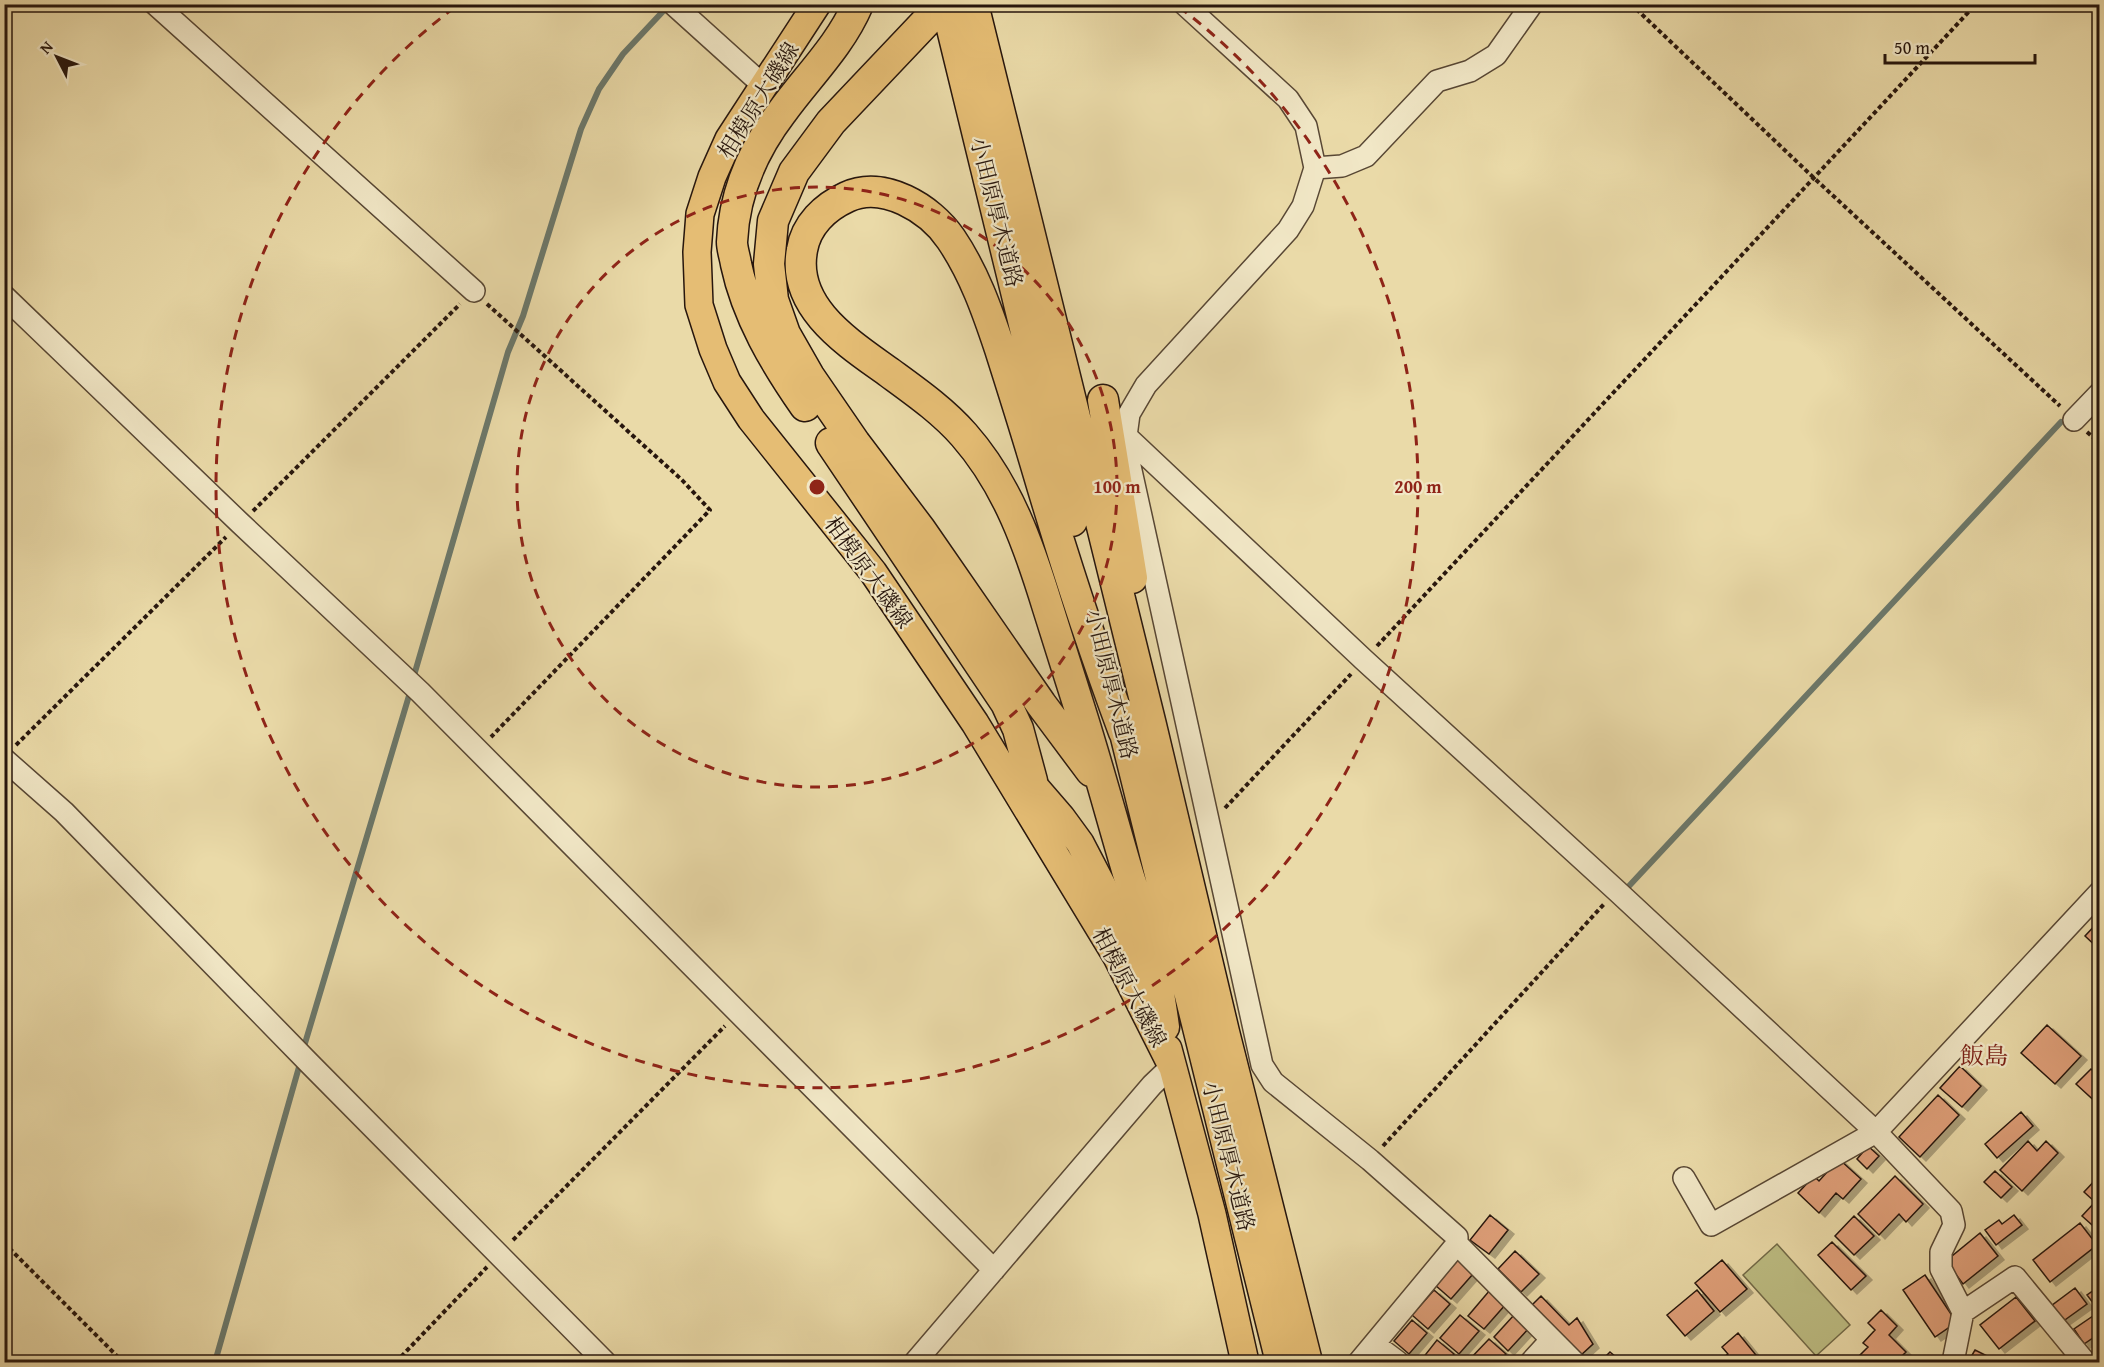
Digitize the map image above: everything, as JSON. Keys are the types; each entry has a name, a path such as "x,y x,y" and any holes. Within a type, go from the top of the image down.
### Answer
{"highway":[{"path":"858,4 828,56 782,112 754,155 738,198 732,243 739,280 768,349 795,393 842,458 1006,703 1018,729 1032,781"},
{"path":"944,4 831,122 794,172 773,221 769,264 773,300 785,334 809,376 855,443 920,529 1041,704 1089,766 1111,810"},
{"name":"小田原厚木道路","path":"944,4 1138,729 1224,1032 1307,1362"},
{"name":"小田原厚木道路","path":"973,4 1051,322 1138,729 1281,1362"},
{"path":"1138,729 1087,631 1015,394 972,274 948,234 926,213 903,199 883,192 857,192 832,204 813,224 802,246 800,271 808,298 824,321 852,346 926,400 964,435 1008,499 1027,542 1111,810 1126,868 1148,937 1158,980 1164,1027"},
{"path":"1103,400 1137,610 1138,729"}],"main road":[{"name":"相模原大磯線","path":"816,4 765,87 729,139 712,177 700,214 697,252 699,305 713,349 727,382 751,419 873,572 975,723 1117,957 1172,1066"},
{"name":"相模原大磯線","path":"975,723 1032,781 1080,843 1134,947 1164,1027 1172,1066 1212,1214 1245,1362"},
{"path":"1032,781 1038,808 1095,903 1117,957"}],"street":[{"path":"155,4 474,291"},
{"path":"673,4 765,87"},
{"path":"1184,4 1288,99 1306,126 1315,168 1303,206 1288,230 1146,385 1129,414 1126,436 1137,500 1208,826 1262,1065 1273,1082 1370,1160 1457,1237 1457,1244 1359,1362"},
{"path":"1315,168 1342,166 1366,156 1437,81 1470,71 1496,55 1532,4"},
{"path":"4,296 420,692 994,1270"},
{"path":"2074,420 2100,393"},
{"path":"1126,436 1364,660 1876,1132 1951,1210 1954,1225 1941,1252 1941,1269 1963,1312 1953,1362"},
{"path":"4,759 64,812 498,1256 605,1362"},
{"path":"1684,1178 1711,1225 1876,1132 2100,892"},
{"path":"915,1362 1152,1085 1172,1066"},
{"path":"1457,1244 1574,1362"},
{"path":"1963,1312 2015,1277 2085,1362"},
{"path":"1530,1362 1551,1340"},
{"path":"1374,1344 1398,1362"}],"path":[{"path":"1631,4 1814,178 2100,443"},
{"path":"1208,826 1976,4"},
{"path":"474,291 682,480 710,510 478,750"},
{"path":"1370,1160 1617,891"},
{"path":"396,1362 739,1012"},
{"path":"4,1242 123,1362"}],"green space":[{"path":"1777,1244 1850,1325 1816,1356 1743,1275"}],"building":[{"path":"2100,920 2100,950 2085,936"},
{"path":"2047,1025 2081,1056 2055,1084 2021,1053"},
{"path":"1960,1066 1981,1086 1962,1107 1940,1088"},
{"path":"2091,1069 2100,1077 2100,1106 2076,1084"},
{"path":"1938,1095 1959,1115 1920,1157 1899,1137"},
{"path":"2021,1112 2033,1126 1997,1158 1985,1144"},
{"path":"2028,1141 2037,1151 2046,1141 2058,1153 2022,1191 2000,1170"},
{"path":"1868,1146 1879,1156 1867,1169 1857,1159"},
{"path":"1839,1159 1861,1179 1843,1199 1836,1193 1819,1213 1798,1193 1814,1176 1819,1181"},
{"path":"1995,1171 2012,1187 2001,1198 1984,1182"},
{"path":"2100,1175 2100,1232 2082,1216 2095,1202 2084,1192"},
{"path":"1895,1176 1923,1204 1906,1222 1899,1214 1879,1235 1858,1214"},
{"path":"1490,1215 1508,1230 1489,1254 1470,1240"},
{"path":"2014,1215 2022,1225 1996,1245 1985,1230 1999,1220 2002,1224"},
{"path":"1854,1216 1874,1236 1854,1255 1835,1236"},
{"path":"2080,1223 2097,1245 2050,1282 2033,1260"},
{"path":"1980,1233 1998,1256 1963,1284 1946,1261"},
{"path":"1832,1242 1866,1276 1851,1290 1818,1255"},
{"path":"1515,1251 1539,1274 1521,1292 1498,1269"},
{"path":"1458,1260 1473,1274 1451,1299 1435,1285"},
{"path":"1722,1260 1747,1289 1720,1312 1695,1283"},
{"path":"1925,1275 1951,1314 1951,1326 1935,1337 1903,1290"},
{"path":"2100,1286 2100,1312 2087,1295"},
{"path":"2075,1288 2087,1304 2062,1322 2051,1306"},
{"path":"1434,1290 1450,1304 1428,1329 1412,1315"},
{"path":"1490,1290 1506,1304 1484,1329 1468,1316"},
{"path":"1697,1290 1714,1311 1685,1336 1667,1315"},
{"path":"1541,1296 1569,1325 1577,1318 1593,1344 1580,1356 1531,1306"},
{"path":"2016,1297 2035,1321 1999,1349 1980,1325"},
{"path":"1881,1310 1897,1326 1889,1335 1906,1352 1896,1362 1853,1362 1868,1347 1863,1343 1875,1330 1868,1323"},
{"path":"1460,1315 1479,1331 1459,1354 1440,1338"},
{"path":"1514,1315 1529,1328 1508,1351 1494,1337"},
{"path":"2093,1316 2100,1325 2100,1333 2084,1344 2074,1329"},
{"path":"1412,1320 1427,1333 1409,1354 1394,1341"},
{"path":"1738,1333 1760,1360 1757,1362 1717,1362 1728,1354 1722,1347"},
{"path":"1489,1339 1506,1354 1499,1362 1474,1362 1470,1359"},
{"path":"1437,1340 1454,1354 1448,1362 1426,1362 1422,1359"},
{"path":"1975,1350 1999,1362 1968,1362"},
{"path":"1610,1352 1622,1362 1600,1362"},
{"path":"1549,1356 1558,1362 1543,1362"}],"waterway":[{"path":"413,679 508,352 523,316 581,129 599,89 623,54 668,6"},
{"path":"1629,886 2061,422"},
{"path":"303,1050 411,689"},
{"path":"215,1362 301,1060"}],"district":[{"name":"飯島","path":"1984,1056"}]}
